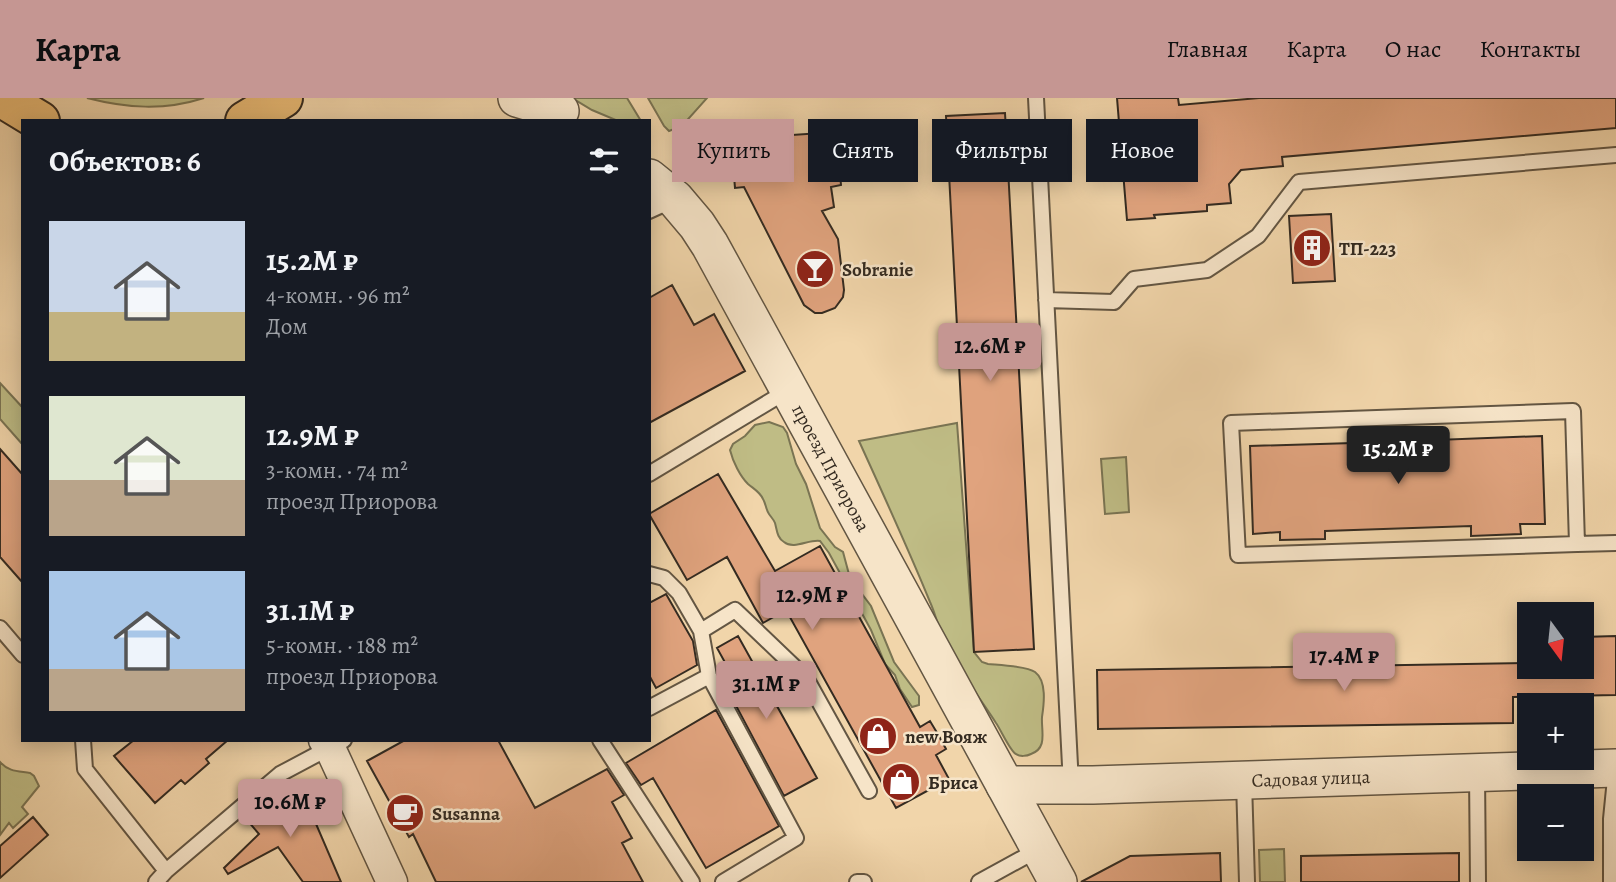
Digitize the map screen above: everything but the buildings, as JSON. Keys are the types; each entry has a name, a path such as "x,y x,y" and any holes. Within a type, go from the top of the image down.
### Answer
{"main road":[{"path":"2,98 23,119"},
{"path":"248,119 283,98"}],"street":[{"path":"517,98 560,110"},
{"name":"проезд Приорова","path":"658,196 689,217 710,245 1058,882"},
{"path":"333,743 391,882"},
{"name":"Садовая улица","path":"1005,785 1616,768"}],"lane":[{"path":"1036,98 1071,785"},
{"path":"1046,300 1114,302 1135,279 1207,270 1258,236 1299,182 1616,155"},
{"path":"651,473 789,390"},
{"path":"1577,544 1573,411 1231,423 1238,555 1577,544 1616,542"},
{"path":"651,575 664,578 679,593 702,631 709,676 796,838 723,882"},
{"path":"702,631 735,610 806,678 869,791"},
{"path":"0,628 21,653"},
{"path":"651,707 709,676"},
{"path":"83,742 85,769 166,871"},
{"path":"601,742 692,882"},
{"path":"156,882 280,774 333,743"},
{"path":"1611,882 1611,819 1616,768"},
{"path":"1477,773 1478,882"},
{"path":"1244,780 1247,882"},
{"path":"979,882 1040,849"},
{"path":"857,882 864,882"}],"shaded area":[{"path":"87,98 204,98 174,105 145,107"},
{"path":"572,98 627,98 640,119 613,119"},
{"path":"648,98 707,98 688,119 672,119 672,130 669,131"},
{"path":"0,383 21,406 21,443 0,419"},
{"path":"769,422 783,427 787,433 820,528 835,547 843,552 850,578 871,606 894,662 919,696 919,705 912,707 900,689 895,675 885,664 871,630 820,541 792,545 782,540 759,492 745,481 737,468 730,450 733,444 755,425"},
{"path":"957,423 974,652 982,662 1031,670 1039,676 1044,699 1042,743 1040,748 1028,755 1018,755 1011,749 954,660 859,441"},
{"path":"1126,457 1129,512 1105,514 1101,459"},
{"path":"0,762 10,769 30,773 39,786 22,807 28,814 13,828 9,823 0,835"},
{"path":"1284,849 1285,882 1260,882 1259,850"}],"place":[{"name":"ТП-223","path":"1312,248"},
{"name":"Sobranie","path":"815,269"},
{"name":"new Вояж","path":"878,736"},
{"name":"Бриса","path":"901,782"},
{"name":"Susanna","path":"405,813"}]}
